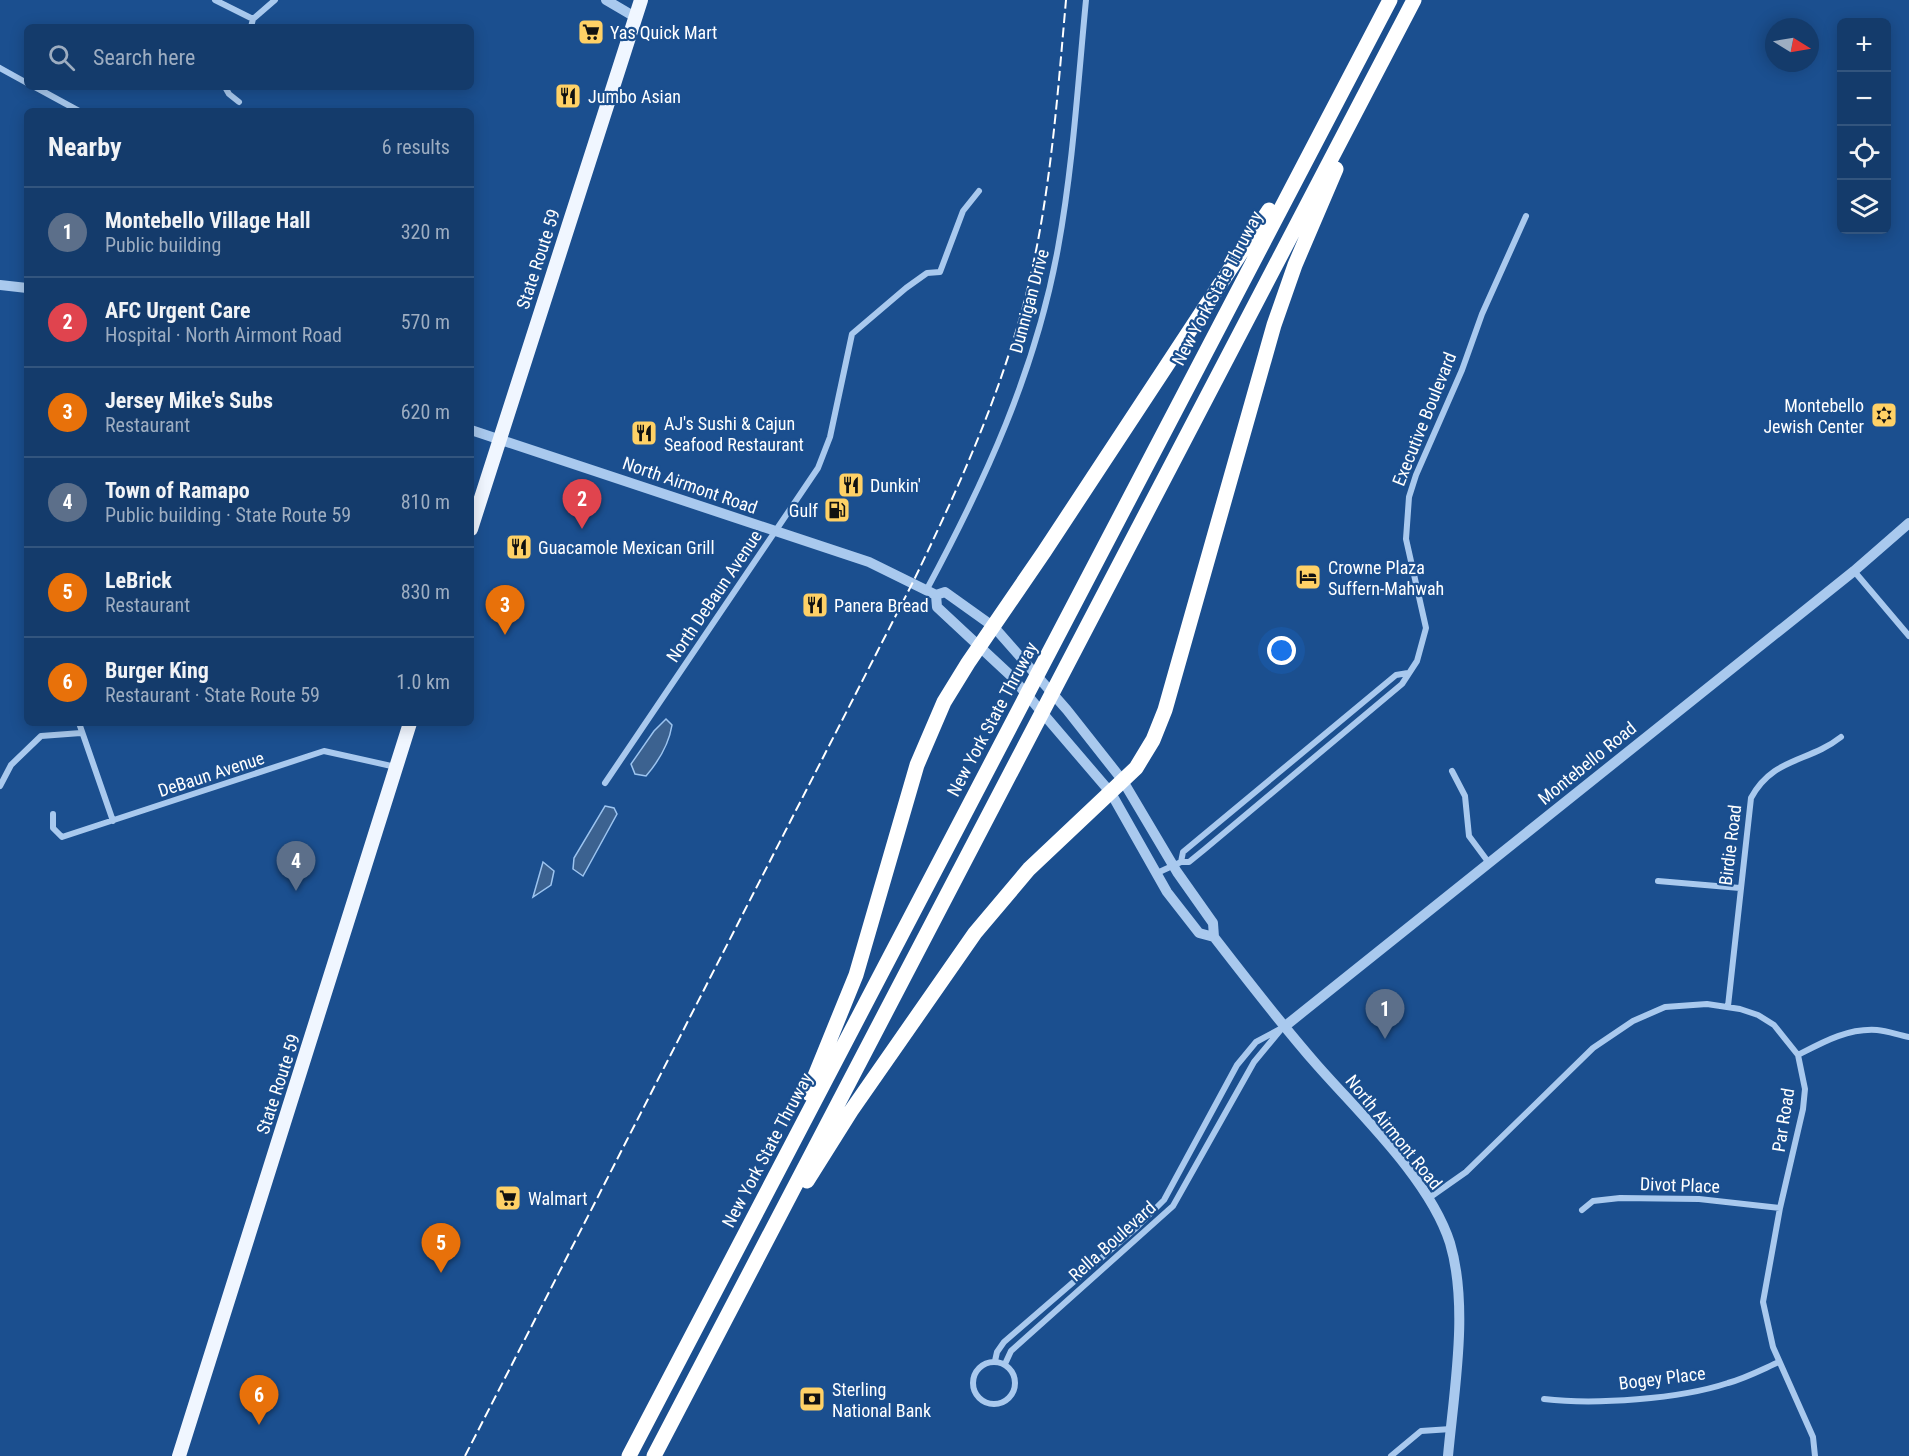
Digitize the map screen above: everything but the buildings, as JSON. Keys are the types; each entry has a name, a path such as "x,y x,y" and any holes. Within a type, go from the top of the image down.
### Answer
{"highway":[{"name":"New York State Thruway","path":"629,1456 1389,0"},
{"path":"734,1302 851,1111 975,933 1029,869 1124,781 1146,754 1160,726 1265,356 1295,265 1414,0"},
{"path":"654,1456 1414,0"},
{"path":"715,1292 820,1068 844,1010 874,921 924,745 955,683 1231,270 1338,99"}],"main road":[{"name":"State Route 59","path":"474,519 641,0"},
{"name":"State Route 59","path":"179,1456 409,726"}],"street":[{"path":"215,0 253,19"},
{"path":"252,24 253,19 275,0"},
{"path":"606,0 635,17"},
{"name":"Dunnigan Drive","path":"931,592 999,445 1017,398 1043,314 1058,249 1065,202 1086,0"},
{"path":"0,68 24,81"},
{"path":"40,90 74,108"},
{"path":"227,90 239,102"},
{"name":"North DeBaun Avenue","path":"605,783 818,468 830,437 852,334 927,273 940,272 963,210 978,190"},
{"name":"Executive Boulevard","path":"1158,873 1177,864 1190,862 1402,684 1417,661 1426,628 1406,539 1409,498 1416,475 1462,370 1482,314 1526,216"},
{"path":"0,285 24,288"},
{"name":"North Airmont Road","path":"474,431 869,562 931,592 945,592 994,627 1067,710 1124,781 1213,923 1214,937 1284,1027 1402,1163 1429,1198 1450,1244 1458,1288 1459,1312 1448,1456"},
{"name":"Montebello Road","path":"1284,1027 1854,571 1909,523"},
{"path":"1854,571 1909,636"},
{"name":"North Airmont Road","path":"931,592 937,607 1010,675 1111,793 1167,892 1199,933 1214,937"},
{"path":"1177,864 1183,852 1396,675 1408,673"},
{"path":"80,726 114,821"},
{"path":"0,786 11,765 41,736 81,733"},
{"name":"Birdie Road","path":"1728,1006 1751,798 1760,781 1794,759 1823,749 1841,737"},
{"name":"DeBaun Avenue","path":"53,814 53,828 62,837 324,751 397,767"},
{"path":"1452,771 1465,796 1469,836 1489,863"},
{"path":"1658,881 1740,888"},
{"name":"Par Road","path":"1429,1198 1466,1172 1593,1048 1633,1021 1665,1007 1728,1006 1758,1015 1774,1025 1798,1055 1805,1089 1803,1109 1780,1208 1763,1302 1766,1322 1779,1362 1813,1437 1815,1456"},
{"name":"Rella Boulevard","path":"1284,1027 1254,1062 1213,1132 1199,1164 1173,1206 1011,1351 1005,1364 1013,1374 1014,1389 1009,1398 1000,1403 986,1403 975,1393 973,1377 981,1365 995,1361 997,1352 1004,1342 1136,1228 1165,1198 1243,1057 1256,1042 1284,1027"},
{"path":"1798,1055 1824,1041 1858,1031 1878,1030 1909,1037"},
{"path":"1204,1127 1213,1132"},
{"name":"Rella Boulevard","path":"1165,1198 1173,1206"},
{"name":"Divot Place","path":"1582,1210 1593,1201 1620,1198 1699,1199 1780,1208"},
{"name":"Rella Boulevard","path":"1064,1291 1070,1299"},
{"path":"995,1361 1005,1364"},
{"name":"Bogey Place","path":"1544,1399 1577,1403 1694,1392 1729,1383 1779,1362"},
{"path":"1391,1456 1421,1431 1451,1429"}],"water":[{"path":"666,719 672,725 655,765 646,776 635,774 631,764 654,731"},
{"path":"605,806 614,808 617,814 583,876 573,869 574,858"},
{"path":"543,862 554,871 551,885 533,897"}],"railway":[{"path":"465,1456 913,582 975,445 1014,339 1033,266 1051,152 1066,0"}],"place":[{"name":"Yas Quick Mart","path":"591,32"},
{"name":"Jumbo Asian","path":"568,96"},
{"name":"Montebello Jewish Center","path":"1884,415"},
{"name":"AJ's Sushi & Cajun Seafood Restaurant","path":"644,433"},
{"name":"Dunkin'","path":"851,485"},
{"name":"Gulf","path":"837,510"},
{"name":"AFC Urgent Care","path":"582,529"},
{"name":"Guacamole Mexican Grill","path":"519,547"},
{"name":"Crowne Plaza Suffern-Mahwah","path":"1308,577"},
{"name":"Panera Bread","path":"815,605"},
{"name":"Jersey Mike's Subs","path":"505,635"},
{"name":"Town of Ramapo","path":"296,891"},
{"name":"Montebello Village Hall","path":"1385,1039"},
{"name":"Walmart","path":"508,1198"},
{"name":"LeBrick","path":"441,1273"},
{"name":"Sterling National Bank","path":"812,1399"},
{"name":"Burger King","path":"259,1425"}]}
